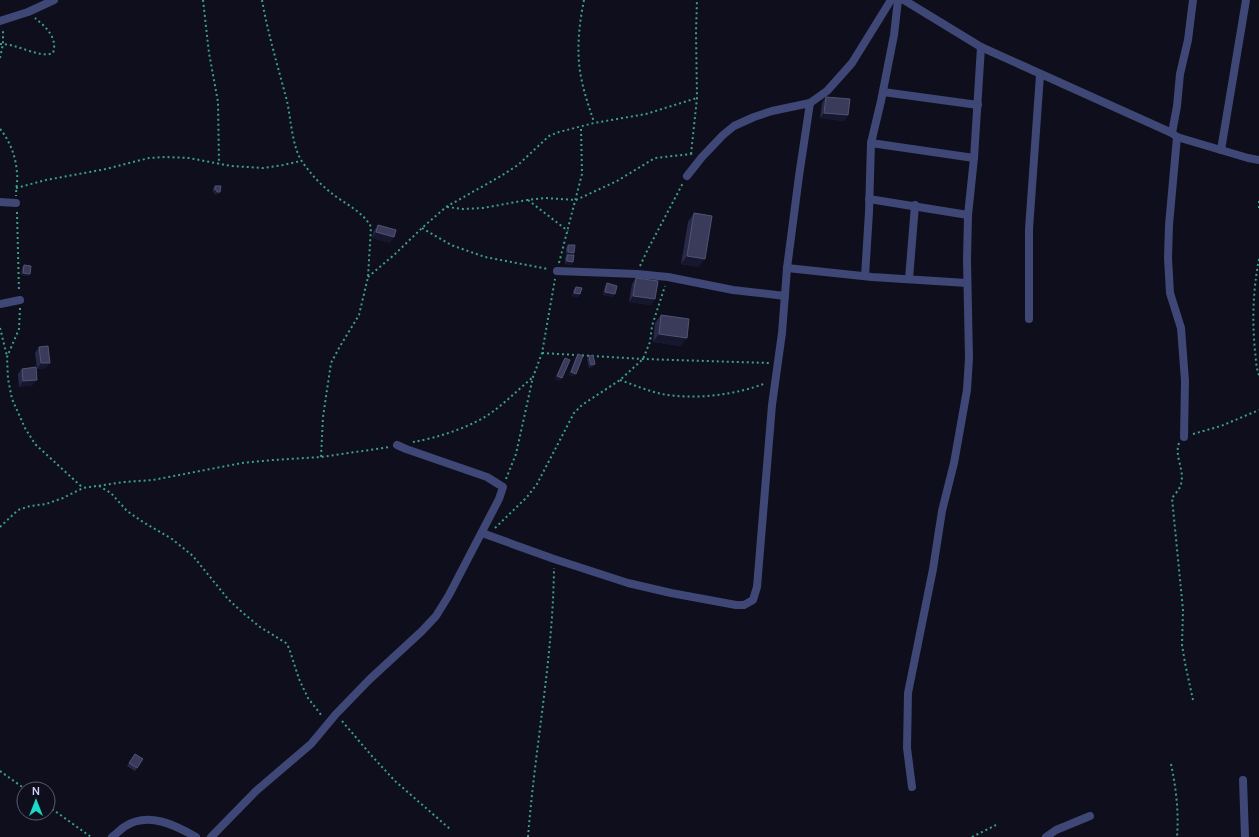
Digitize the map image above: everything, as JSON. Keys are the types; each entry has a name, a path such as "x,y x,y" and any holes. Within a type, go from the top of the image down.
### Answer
{"street":[{"path":"2,21 28,12 54,0"},
{"path":"687,176 723,134 734,126 772,111 810,103 826,90 852,62 891,0"},
{"path":"864,276 871,143 894,35 898,0"},
{"path":"904,0 981,47 1040,75 1174,135 1259,160"},
{"path":"1184,437 1185,380 1181,328 1170,293 1168,258 1174,135 1180,74 1188,40 1194,0"},
{"path":"1221,150 1246,0"},
{"path":"912,787 907,748 908,693 933,569 942,511 954,463 967,390 969,358 967,283 968,215 974,158 981,47"},
{"path":"1029,319 1029,229 1040,75"},
{"path":"883,92 978,105"},
{"path":"485,534 554,559 628,583 671,593 736,605 744,605 753,600 758,587 774,380 778,364 787,268 810,103"},
{"path":"871,143 974,158"},
{"path":"869,199 968,215"},
{"path":"0,202 16,203"},
{"path":"909,279 915,206"},
{"path":"787,268 864,276 967,283"},
{"path":"557,271 637,274 668,277 733,290 785,296"},
{"path":"0,304 20,300"},
{"path":"211,837 256,791 310,744 336,714 370,679 436,616 485,534 503,487 487,477 397,445"},
{"path":"1243,780 1245,837"},
{"path":"1046,837 1056,830 1090,816"},
{"path":"112,837 125,826 138,821 151,820 163,821 175,825 196,837"}],"path":[{"path":"203,0 209,53 218,102 219,164"},
{"path":"262,0 296,147 301,161 317,181 330,193 368,221 371,227 368,277 359,315 339,348 332,363 324,417 321,457"},
{"path":"584,0 580,16 580,76 594,123"},
{"path":"637,274 646,250 687,176 698,98 696,32 698,0"},
{"path":"1,44 48,55 53,53 55,47 54,40 50,32 28,12"},
{"path":"0,58 2,21"},
{"path":"368,277 446,207 518,165 549,136 594,123 646,114 698,98"},
{"path":"503,487 516,454 534,377 542,353 557,271 582,174 581,126"},
{"path":"0,129 8,139 15,160 17,173 16,203 21,312 18,329 7,357"},
{"path":"446,207 463,209 483,208 545,198 576,200 617,181 655,158 691,154"},
{"path":"16,188 46,180 106,169 149,158 189,158 231,166 263,168 301,161"},
{"path":"527,200 568,231"},
{"path":"1259,201 1259,210"},
{"path":"422,228 451,245 485,257 557,271"},
{"path":"1259,260 1255,281 1253,312 1257,370 1259,375"},
{"path":"485,534 527,497 537,484 574,413 582,405 620,380 643,359 650,342 652,326 668,277"},
{"path":"0,328 7,357 8,379 12,400 25,428 35,444 83,488"},
{"path":"542,353 643,359 736,361 778,364"},
{"path":"0,527 18,510 30,506 46,504 63,498 83,488 98,485 153,480 242,464 273,460 321,457 384,448 441,436 490,414 534,377"},
{"path":"620,380 662,394 681,396 703,396 746,390 774,380"},
{"path":"1193,700 1182,645 1184,610 1172,498 1181,486 1182,473 1177,451 1179,444 1184,437 1221,426 1259,410"},
{"path":"98,485 111,493 127,511 172,539 188,552 228,599 243,613 260,627 286,643 299,679 308,698 321,713 327,724"},
{"path":"528,837 532,792 550,653 554,605 554,559"},
{"path":"336,714 395,782 450,829"},
{"path":"1171,764 1176,786 1178,821 1177,837"},
{"path":"0,771 16,783"},
{"path":"56,812 91,837"},
{"path":"972,837 996,826"}],"building":[{"path":"826,97 850,99 848,115 824,113"},
{"path":"215,186 221,186 220,192 215,190"},
{"path":"694,213 712,216 705,259 687,256"},
{"path":"378,225 396,230 394,237 376,232"},
{"path":"568,245 575,245 574,253 568,252"},
{"path":"567,255 574,255 573,262 567,261"},
{"path":"24,265 31,266 30,274 23,273"},
{"path":"636,278 658,281 655,299 633,296"},
{"path":"607,283 617,286 615,294 605,292"},
{"path":"576,287 582,288 580,294 574,293"},
{"path":"661,315 689,319 687,338 659,334"},
{"path":"48,346 50,363 41,363 39,347"},
{"path":"578,354 583,356 576,374 571,372"},
{"path":"593,355 595,364 591,365 589,356"},
{"path":"565,358 570,360 562,378 557,376"},
{"path":"36,367 37,380 23,381 22,369"},
{"path":"135,754 143,759 137,768 129,763"}]}
